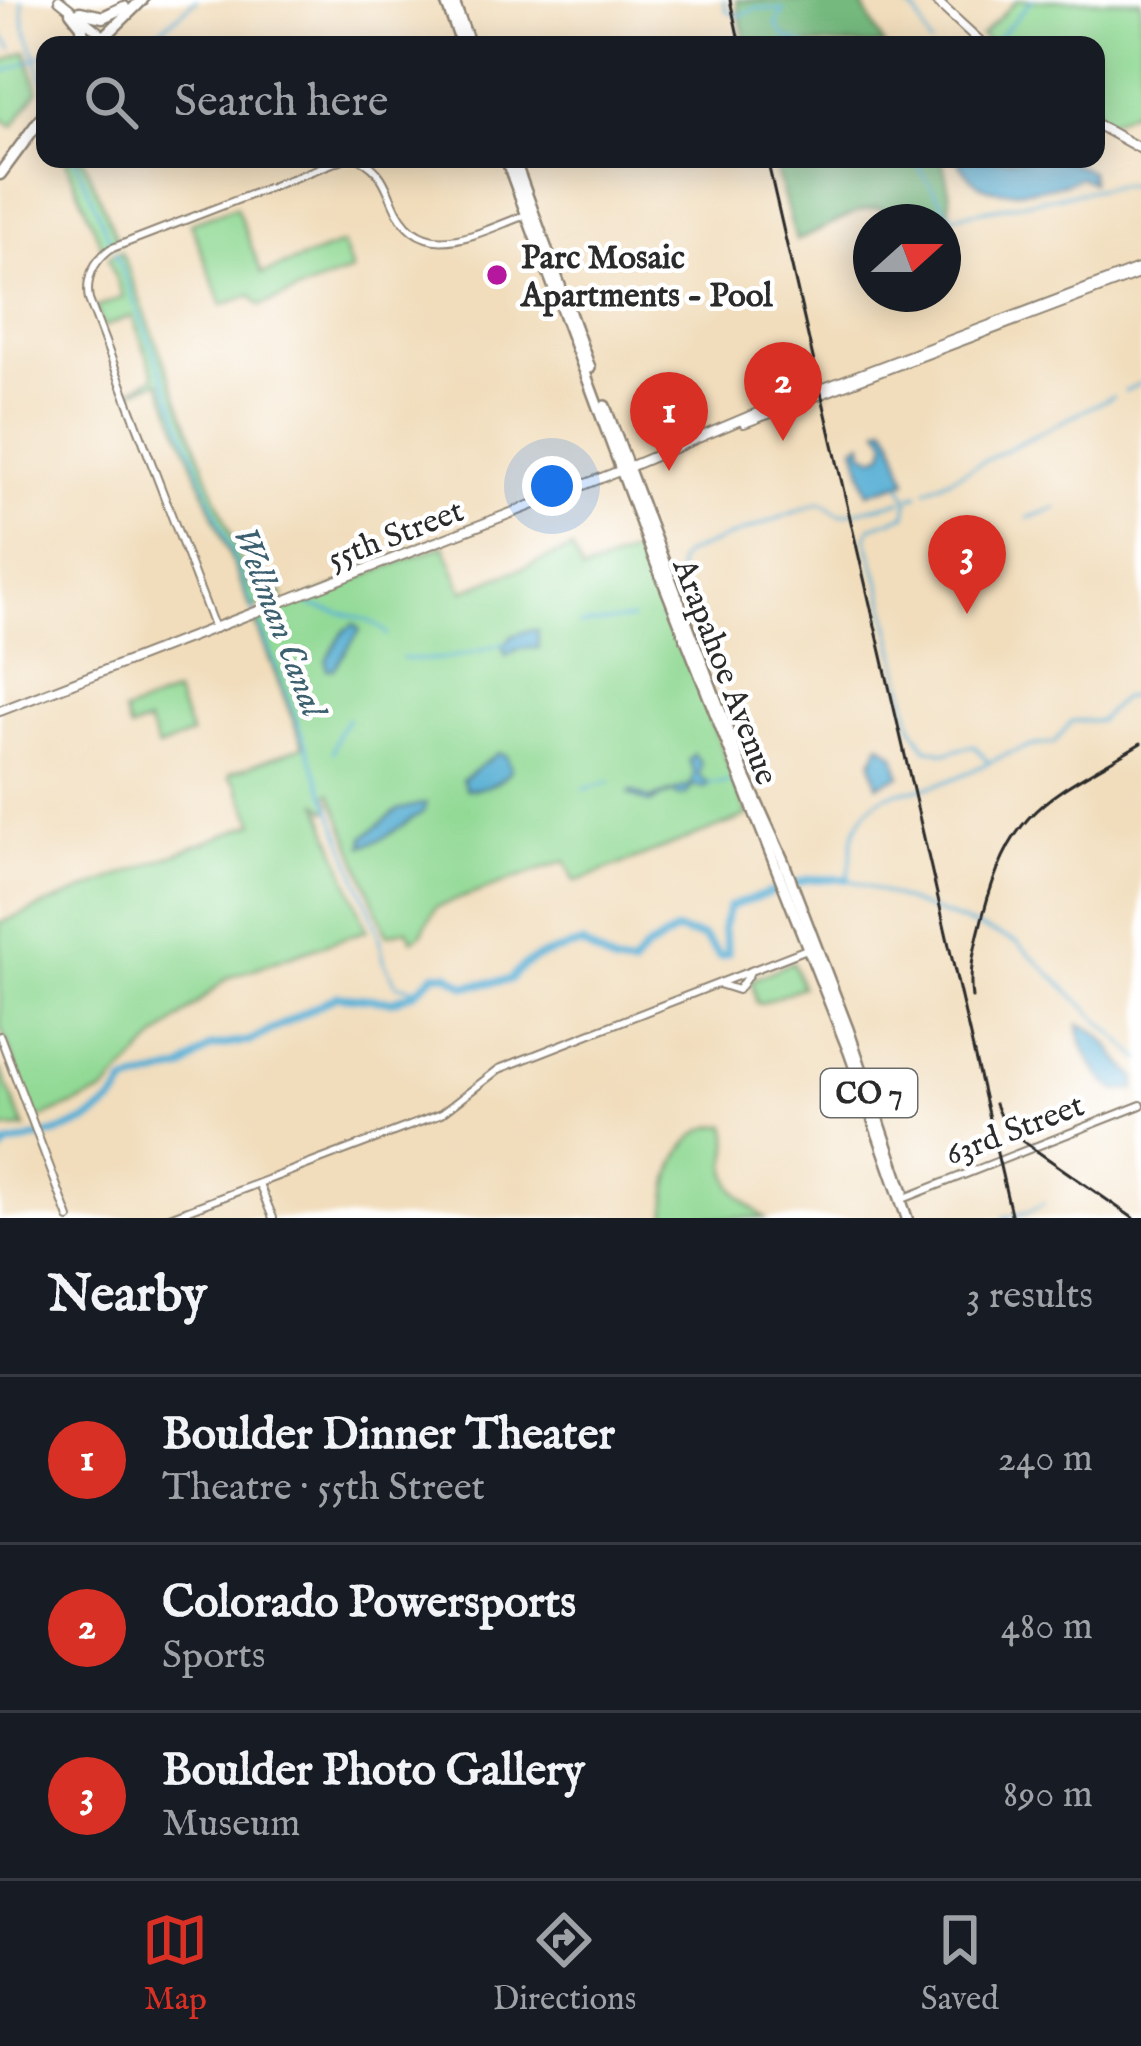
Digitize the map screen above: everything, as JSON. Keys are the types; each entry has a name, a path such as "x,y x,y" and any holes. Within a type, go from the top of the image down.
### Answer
{"highway":[{"path":"99,36 142,0"},
{"path":"98,36 128,3"},
{"path":"69,6 104,17 128,3"},
{"path":"69,6 92,36"},
{"path":"0,164 36,116"},
{"path":"0,174 36,125"}],"main road":[{"path":"449,0 463,36"},
{"path":"935,0 975,36"},
{"path":"69,6 93,36"},
{"path":"1105,129 1141,149"},
{"name":"Arapahoe Avenue","path":"513,168 625,469 813,947 903,1199"},
{"name":"55th Street","path":"0,711 1141,271"},
{"name":"Arapahoe Avenue","path":"813,947 903,1199"},
{"path":"899,1179 918,1190"},
{"name":"CO 7","path":"903,1199 910,1218"}],"street":[{"path":"215,629 89,299 89,278 110,249 319,168"},
{"path":"373,168 380,173 406,225 432,240 458,240 529,214"},
{"path":"167,1218 439,1115 490,1073 813,947"},
{"path":"730,982 738,990 742,978"},
{"path":"0,1036 69,1218"},
{"name":"63rd Street","path":"903,1199 1141,1105"},
{"path":"259,1184 272,1218"},
{"path":"246,1189 263,1194"}],"green space":[{"path":"736,0 860,1 879,36 744,36"},
{"path":"1017,0 1141,0 1141,108 1105,121 1105,36 981,36"},
{"path":"26,51 36,84 36,94 13,126 0,118 0,63"},
{"path":"69,168 87,168 118,241 103,249"},
{"path":"776,168 944,168 950,204 853,204 853,214 796,241"},
{"path":"236,207 262,274 342,244 352,271 260,306 251,295 222,305 191,223"},
{"path":"121,251 250,585 258,594 272,581 284,596 251,609 160,381 128,392 155,376 132,316 103,327 96,308 123,297 108,258"},
{"path":"444,545 463,591 572,549 582,572 645,548 748,816 575,882 565,861 436,907 421,934 412,940 407,929 387,935 331,793 327,811 318,802 367,930 227,978 159,1036 105,1092 36,1120 0,1025 0,923 255,823 231,773 303,746 254,619"},
{"path":"175,693 191,735 158,748 148,723 130,730 124,713"},
{"path":"793,962 802,987 756,1002 752,980"},
{"path":"0,1068 25,1128 0,1129"},
{"path":"727,1126 730,1181 739,1196 765,1218 667,1218 673,1171 687,1143 711,1127"}],"water":[{"path":"963,168 1083,168 1090,171 1091,182 1080,177 1032,190 993,190"},
{"path":"885,425 907,481 868,493 855,446 863,442 864,452 874,457 884,453 887,441 879,428"},
{"path":"354,624 360,630 334,669 327,669 326,660"},
{"path":"537,630 539,648 518,649 506,656 503,648 512,636"},
{"path":"880,744 895,755 900,776 877,785 872,762"},
{"path":"498,753 506,755 511,769 507,774 492,785 466,789 462,780"},
{"path":"694,754 701,763 699,775 709,784 706,788 693,786 686,795 674,792 649,803 629,794 650,799 691,785 694,773 689,760"},
{"path":"426,803 424,811 363,846 364,837 398,810"},
{"path":"1079,1024 1104,1040 1136,1078 1135,1089 1117,1091 1102,1078 1086,1052"}],"waterway":[{"path":"0,3 3,0"},
{"name":"Wellman Canal","path":"22,0 24,24 36,58"},
{"path":"154,36 196,0"},
{"path":"724,0 726,10 738,16 755,8 784,10 776,24 783,36"},
{"path":"899,0 917,14 927,36"},
{"path":"1000,36 1032,0"},
{"path":"0,31 12,49"},
{"path":"0,74 36,58"},
{"name":"Wellman Canal","path":"79,168 111,243"},
{"path":"920,168 954,216 1141,185"},
{"name":"Wellman Canal","path":"115,252 377,929 385,964 397,985 419,989"},
{"path":"1125,391 1141,383"},
{"path":"927,490 1113,396"},
{"path":"901,485 908,501 906,515 871,527 866,537 912,726 926,748 946,753 974,745 989,763"},
{"path":"911,497 918,494"},
{"path":"679,578 678,562 685,554 821,502 840,515 902,501"},
{"path":"1028,518 1056,508"},
{"path":"303,601 372,622 387,635"},
{"path":"662,618 680,636"},
{"path":"579,625 632,619"},
{"path":"402,658 441,659 506,643"},
{"path":"1141,694 1121,699 1099,721 1072,721 1054,743 1025,748 939,784 881,799 858,825 847,879 1017,942 1141,1060"},
{"path":"333,752 348,719"},
{"path":"584,789 610,782"},
{"path":"709,784 729,782"},
{"path":"0,1153 7,1145 90,1119 126,1084 183,1069 210,1047 250,1041 337,996 393,1001 415,992 435,974 448,974 465,986 510,980 533,960 582,944 613,964 632,967 644,951 676,931 703,937 720,956 728,953 723,928 729,907 809,879 847,879"},
{"path":"1014,1215 1044,1203"},
{"path":"1003,1218 1010,1216"}],"railway":[{"path":"730,0 738,36"},
{"path":"769,168 1012,1218"},
{"path":"972,998 972,966 983,915 994,878 1022,826 1059,792 1141,743"},
{"path":"995,1104 1003,1123 1018,1138 1133,1218"}],"place":[{"name":"Parc Mosaic Apartments - Pool","path":"497,275"},
{"name":"Colorado Powersports","path":"783,441"},
{"name":"Boulder Dinner Theater","path":"669,471"},
{"name":"Boulder Photo Gallery","path":"967,614"}]}
